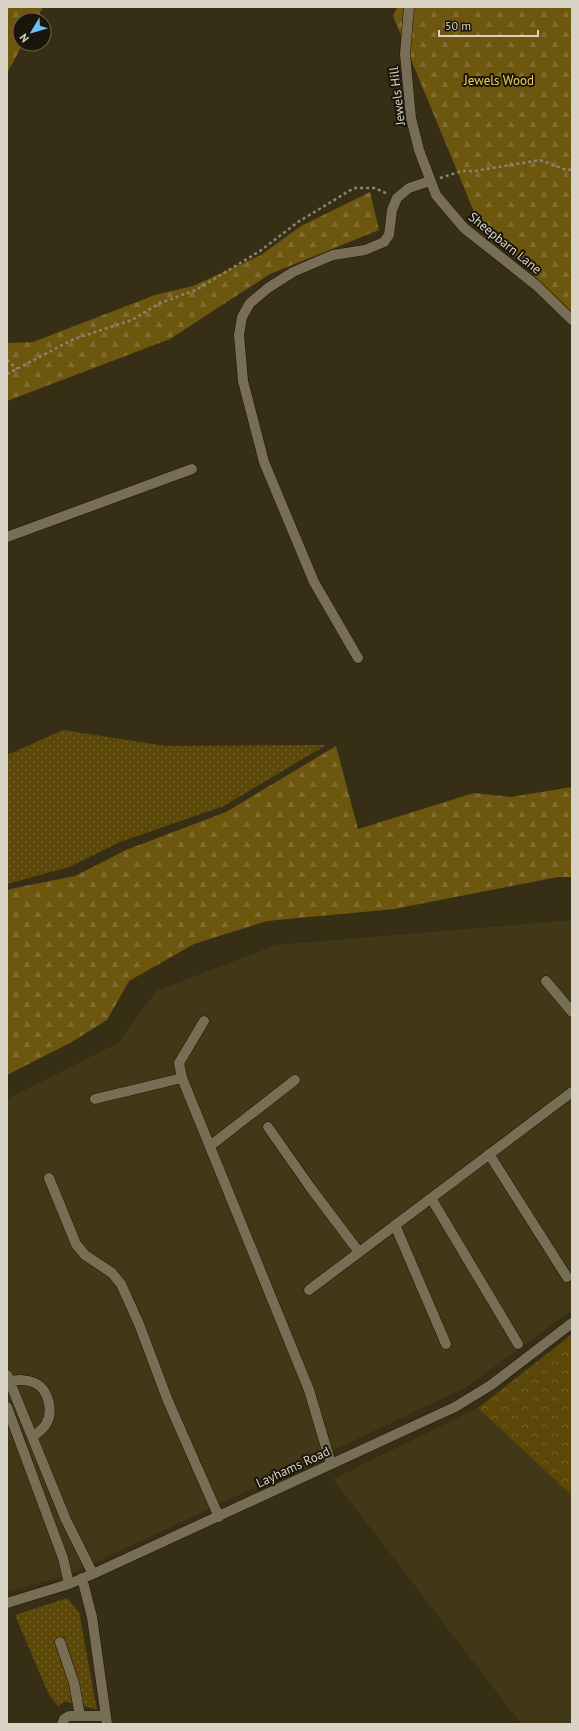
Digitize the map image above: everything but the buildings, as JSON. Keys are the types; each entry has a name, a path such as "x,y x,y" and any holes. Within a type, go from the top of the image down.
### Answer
{"street":[{"name":"Jewels Hill","path":"409,7 405,54 411,118 430,181"},
{"path":"358,658 314,582 264,462 243,381 239,334 242,317 250,303 274,284 293,272 314,262 333,255 365,250 384,242 389,236 392,210 397,198 408,188 430,181"},
{"name":"Sheepbarn Lane","path":"430,181 436,195 464,228 536,285 572,320"},
{"path":"7,537 192,469"},
{"path":"546,981 572,1012"},
{"path":"204,1021 179,1064 182,1078 309,1390 331,1464"},
{"path":"95,1099 182,1078"},
{"path":"210,1146 295,1080"},
{"path":"309,1290 572,1092"},
{"path":"268,1127 310,1187 359,1252"},
{"path":"489,1154 567,1277"},
{"path":"49,1178 76,1244 85,1255 112,1272 121,1284 139,1324 168,1400 219,1517"},
{"path":"431,1198 518,1344"},
{"path":"395,1225 446,1344"},
{"name":"Layhams Road","path":"7,1603 69,1584 93,1574 219,1517 470,1399 508,1373 572,1323"},
{"path":"32,1437 46,1425 49,1418 50,1409 48,1399 43,1390 36,1383 8,1378 32,1437 66,1520 93,1574"},
{"path":"7,1407 63,1558 69,1584"},
{"path":"62,1724 64,1719 69,1716 106,1720 92,1617 82,1578"},
{"path":"60,1642 74,1684 80,1716"}],"path":[{"path":"430,181 462,171 475,171 540,160 564,169 572,170"},
{"path":"7,374 74,339 132,320 160,303 196,290 260,251 298,222 354,188 375,188 397,198"},
{"path":"7,360 17,369"}],"shaded area":[{"path":"572,920 572,1310 465,1388 73,1573 7,1592 7,1099 118,1043 156,991 276,945"},
{"path":"478,1408 572,1496 572,1724 521,1724 333,1479"}],"green space":[{"path":"7,7 43,7 40,12 12,12 12,52 19,52 7,73"},
{"name":"Jewels Wood","path":"397,7 572,7 572,313 477,219 393,16"},
{"path":"370,192 379,230 270,274 170,339 7,401 7,343 33,342 155,295 193,286 261,255 301,226"},
{"path":"63,730 166,746 326,745 224,806 120,842 69,867 7,884 7,755"},
{"path":"336,746 358,829 474,793 511,797 572,787 572,877 558,877 394,909 267,921 194,944 129,981 107,1020 70,1043 7,1075 7,891 10,889 75,876 126,850 226,812"},
{"path":"572,1334 572,1496 478,1408"},
{"path":"67,1598 79,1612 97,1710 66,1701 58,1706 49,1695 15,1615"}]}
